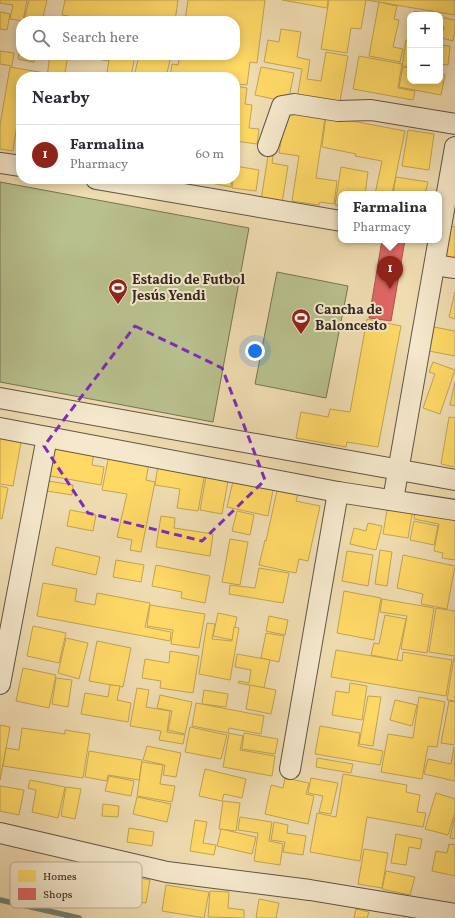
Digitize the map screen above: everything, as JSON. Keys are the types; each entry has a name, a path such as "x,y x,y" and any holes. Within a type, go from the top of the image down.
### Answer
{"street":[{"path":"268,146 282,106 294,104 338,111 372,110 455,124"},
{"path":"442,223 455,147"},
{"path":"0,163 16,165"},
{"path":"125,184 338,220"},
{"path":"393,500 439,243"},
{"path":"435,264 455,268"},
{"path":"0,398 455,480"},
{"path":"0,428 338,492 455,510"},
{"path":"0,684 47,437"},
{"path":"290,769 338,492"},
{"path":"0,833 124,862"},
{"path":"142,866 167,872 310,890 455,914"}],"highlighted area":[{"path":"135,326 222,368 265,480 202,541 88,513 44,446"}],"green space":[{"name":"Estadio de Futbol Jesús Yendi","path":"0,182 249,228 213,422 0,382"},
{"name":"Cancha de Baloncesto","path":"277,272 348,286 326,398 255,384"}],"building: Homes":[{"path":"0,0 27,0 24,16 16,16 16,20 10,19 13,5 0,3"},
{"path":"29,0 47,0 43,16 25,16"},
{"path":"65,0 178,0 176,16 62,15"},
{"path":"188,0 265,0 257,63 250,62 247,85 240,84 240,72 171,72 172,64 178,65 179,60 240,60 240,16 186,16"},
{"path":"282,0 328,0 327,8"},
{"path":"329,0 366,0 361,29 351,28 347,53 321,49"},
{"path":"366,0 455,0 455,15"},
{"path":"379,2 397,6 394,19 399,20 393,47 403,49 400,62 369,56"},
{"path":"0,12 10,14 7,30 0,29"},
{"path":"443,18 455,20 453,41 443,38"},
{"path":"281,29 301,32 297,57 310,60 307,79 321,81 326,52 348,56 339,107 297,99 302,69 264,62 268,40 279,42"},
{"path":"406,40 407,40 407,67 402,66"},
{"path":"443,45 450,46 448,65 443,64"},
{"path":"0,51 14,53 12,66 0,64"},
{"path":"359,56 402,64 398,88 415,91 413,100 353,89"},
{"path":"23,60 34,60 34,62"},
{"path":"49,60 67,60 65,72 48,72"},
{"path":"109,60 134,60 132,72 107,72"},
{"path":"138,60 170,60 167,72 135,72"},
{"path":"10,67 39,72 16,72 16,131 13,151 0,149 0,125"},
{"path":"261,67 294,73 288,102 255,95"},
{"path":"403,67 407,68 407,84 443,84 443,75 445,75 441,95 399,87"},
{"path":"240,87 247,88 245,104 252,105 249,128 259,129 257,144 240,142"},
{"path":"286,112 325,118 316,178 337,181 334,204 320,202 319,205 292,201 299,156 279,153"},
{"path":"326,116 405,131 393,191 376,191 382,161 355,156 356,154 322,147"},
{"path":"408,130 434,134 429,170 402,166"},
{"path":"268,156 273,156 272,163 288,166 282,203 261,200"},
{"path":"240,167 259,170 256,191 232,188 232,184 240,184"},
{"path":"341,167 368,172 365,191 338,191 338,206 335,205"},
{"path":"396,177 428,182 426,191 394,191"},
{"path":"216,184 231,184 231,187"},
{"path":"450,226 455,227 455,260 444,259"},
{"path":"455,292 455,319 449,317"},
{"path":"367,319 401,326 378,447 347,442 346,447 296,438 301,412 328,417 330,409 350,412"},
{"path":"434,327 455,331 455,356 429,351"},
{"path":"433,362 455,370 440,414 423,408 435,374 429,372"},
{"path":"455,382 455,406 450,405"},
{"path":"449,417 455,418 455,467 441,464"},
{"path":"0,433 22,437 13,486 0,484"},
{"path":"51,443 94,451 92,465 104,467 101,485 45,475"},
{"path":"109,455 149,463 146,480 155,482 141,552 130,550 132,540 117,537 127,494 102,490"},
{"path":"158,465 205,473 198,511 177,508 180,489 155,485"},
{"path":"207,471 229,475 222,514 200,510"},
{"path":"234,477 274,485 268,516 227,507"},
{"path":"42,480 73,485 72,495 41,490"},
{"path":"0,486 8,488 2,519 0,518"},
{"path":"278,486 299,491 296,501 320,506 308,561 299,559 296,573 259,565"},
{"path":"388,504 413,509 408,538 383,534"},
{"path":"416,507 455,514 455,560 442,558 443,553 434,551 439,524 414,519"},
{"path":"70,510 96,515 93,531 67,526"},
{"path":"237,511 254,515 250,535 232,531"},
{"path":"161,516 175,518 174,528 213,534 210,556 156,547"},
{"path":"414,521 438,526 434,545 410,540"},
{"path":"368,523 382,526 376,550 350,544 354,528 366,531"},
{"path":"230,539 248,542 240,585 222,582"},
{"path":"56,547 100,557 96,575 52,565"},
{"path":"380,550 392,552 387,586 375,584"},
{"path":"347,551 373,555 368,586 342,581"},
{"path":"403,555 455,566 447,609 421,604 423,594 397,588"},
{"path":"116,560 144,565 141,582 113,577"},
{"path":"156,565 210,576 205,603 181,598 182,592 152,586"},
{"path":"259,568 289,573 283,603 229,594 230,585 255,588"},
{"path":"43,583 77,589 75,601 95,605 97,593 150,603 145,627 171,632 170,641 37,616"},
{"path":"344,591 381,598 374,640 337,633"},
{"path":"382,599 434,608 427,653 401,649 407,616 380,612"},
{"path":"150,605 205,614 199,648 171,644 173,630 147,626"},
{"path":"436,608 455,611 455,656 429,652"},
{"path":"218,613 237,617 232,640 213,636"},
{"path":"385,615 406,619 397,660 371,655 374,643 379,644"},
{"path":"269,616 288,620 285,635 266,631"},
{"path":"207,623 215,624 212,639 232,641 234,627 239,628 230,680 199,674"},
{"path":"33,626 66,633 59,663 27,656"},
{"path":"266,633 284,636 279,662 261,658"},
{"path":"66,638 88,643 79,679 58,673"},
{"path":"97,641 131,648 123,687 89,681"},
{"path":"336,650 402,661 403,652 452,660 446,696 331,677"},
{"path":"170,651 199,656 193,693 160,688 161,681 142,678 145,659 169,663"},
{"path":"237,654 270,660 264,688 238,683 239,681 249,683 251,670 235,667"},
{"path":"455,657 455,701 447,700"},
{"path":"23,668 56,675 49,708 16,701"},
{"path":"56,678 72,680 68,707 52,704"},
{"path":"350,683 367,686 362,720 332,715 336,691 349,693"},
{"path":"110,685 120,686 117,700 131,703 128,722 81,714 85,693 108,697"},
{"path":"250,685 276,690 271,714 246,709"},
{"path":"137,688 149,690 146,707 170,711 167,732 185,735 183,744 159,740 161,731 130,726"},
{"path":"204,690 228,694 226,707 202,704"},
{"path":"160,695 192,702 185,734 168,730 172,711 157,708"},
{"path":"368,696 381,697 373,746 359,744"},
{"path":"419,697 445,702 437,747 428,746 422,779 381,772 388,734 413,738"},
{"path":"395,700 417,705 412,726 390,720"},
{"path":"449,701 455,702 455,745 441,743"},
{"path":"196,703 264,716 261,734 229,728 228,733 192,726"},
{"path":"0,725 10,727 0,780"},
{"path":"320,726 360,733 358,746 383,751 380,765 315,754"},
{"path":"190,727 227,735 221,759 185,752"},
{"path":"22,728 65,734 65,730 90,734 83,778 3,766 6,748 19,750"},
{"path":"229,733 243,736 240,750 275,756 272,776 223,767"},
{"path":"244,733 278,739 275,754 242,749"},
{"path":"147,746 181,753 176,777 163,775 165,765 143,760"},
{"path":"454,747 455,781 424,774 428,759 451,764"},
{"path":"89,751 142,760 139,780 108,775 107,781 85,777"},
{"path":"317,758 353,764 351,773 316,767"},
{"path":"142,762 163,765 160,784 175,786 172,802 137,796"},
{"path":"205,769 246,779 242,798 224,794 222,801 199,796"},
{"path":"343,774 407,785 406,792 420,795 417,812 426,813 423,827 367,817 360,861 310,852 317,813 336,817"},
{"path":"109,776 134,781 131,796 105,791"},
{"path":"285,778 309,783 306,794 314,796 308,824 265,814 271,785 283,788"},
{"path":"311,778 338,783 331,814 319,812 323,796 308,793"},
{"path":"30,780 65,787 58,818 32,812 36,790 28,788"},
{"path":"0,786 24,790 19,815 0,811"},
{"path":"66,787 81,789 75,819 61,816"},
{"path":"436,793 455,799 455,813 448,835 425,829"},
{"path":"137,797 171,804 167,822 133,814"},
{"path":"223,801 240,803 236,831 219,829"},
{"path":"103,804 119,806 118,817 102,816"},
{"path":"240,817 272,822 269,841 283,844 280,865 254,861 258,833 238,830"},
{"path":"455,817 455,839 450,838"},
{"path":"195,820 207,822 203,843 216,845 214,855 190,851"},
{"path":"274,822 288,825 287,833 306,836 303,855 283,852 285,842 271,840"},
{"path":"129,828 154,832 152,846 127,842"},
{"path":"221,829 256,837 252,854 217,846"},
{"path":"396,834 422,839 420,849 409,847 406,865 391,863"},
{"path":"449,844 455,845 455,876 432,871 436,851 447,853"},
{"path":"364,849 388,853 382,888 358,884"},
{"path":"386,871 415,877 410,895 382,889"},
{"path":"142,879 150,880 146,903 142,902"},
{"path":"166,885 209,892 204,918 162,911"},
{"path":"210,891 229,892 228,908 244,910 244,918 208,917"},
{"path":"259,899 279,903 276,918 256,918"},
{"path":"356,909 369,912 367,918 354,918"}],"building: Shops":[{"path":"382,243 404,243 391,321 369,318"}],"waterway":[{"path":"0,900 10,902"},
{"path":"35,908 79,918"}],"place":[{"name":"Farmalina","path":"390,289"},
{"name":"Estadio de Futbol Jesús Yendi","path":"118,305"},
{"name":"Cancha de Baloncesto","path":"301,335"}]}
